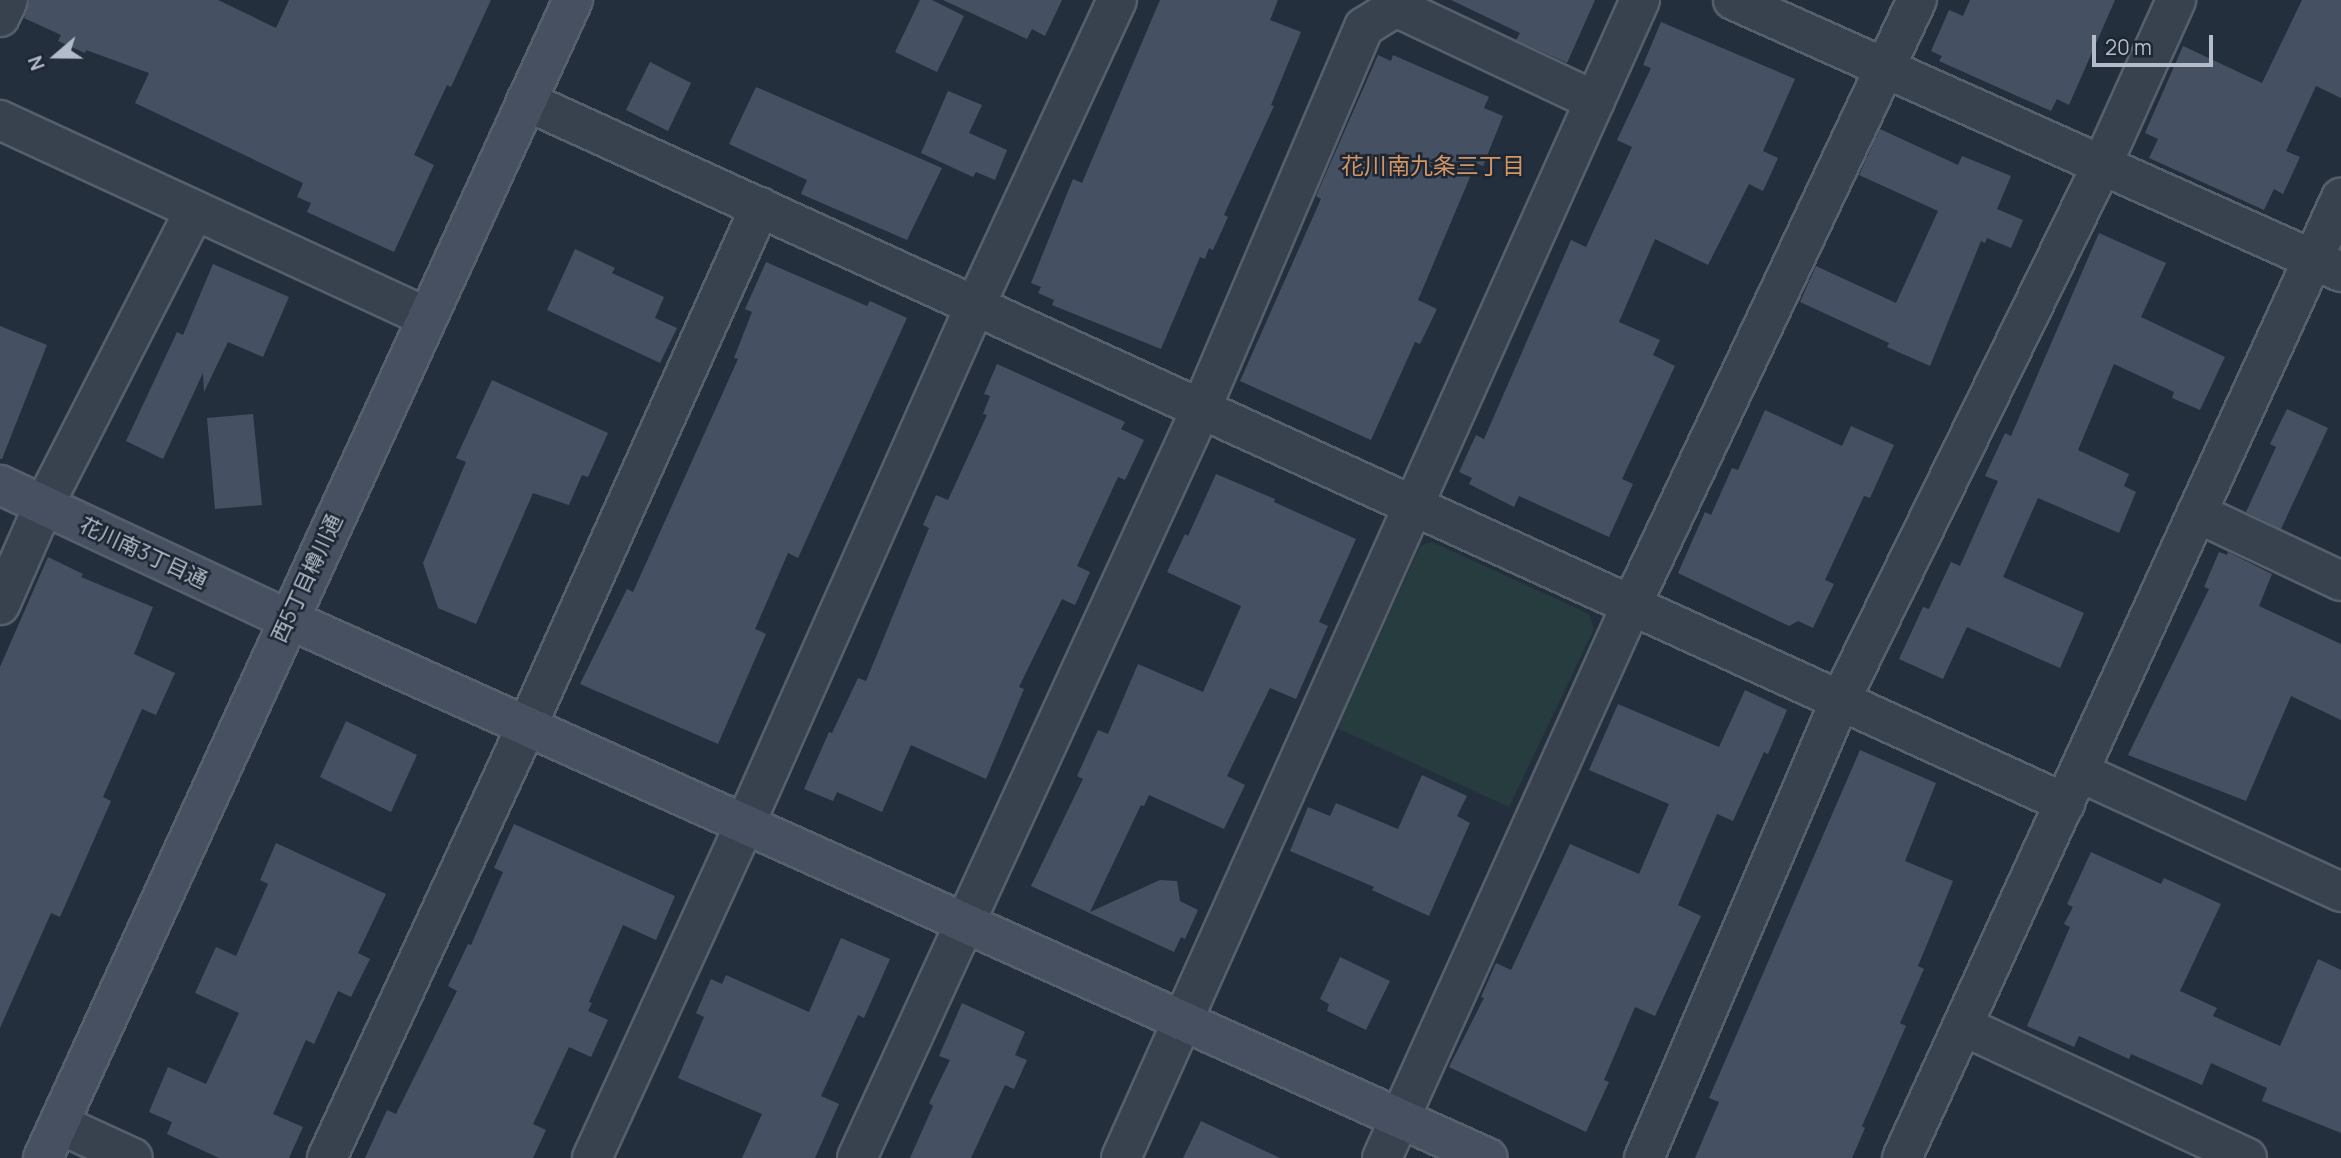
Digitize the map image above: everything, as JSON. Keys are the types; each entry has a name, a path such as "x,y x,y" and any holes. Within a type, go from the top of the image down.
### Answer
{"street":[{"path":"0,17 8,0"},
{"name":"西5丁目樽川通","path":"43,1158 573,0"},
{"path":"592,1158 745,824 975,306 1117,0"},
{"path":"1121,1158 1640,0"},
{"path":"1732,0 2327,266"},
{"path":"1382,1158 1631,606 1883,67 1917,0"},
{"path":"1644,1158 1840,701 2102,164 2176,0"},
{"path":"857,1158 1201,409 1364,27 1396,7 1595,101"},
{"path":"526,101 1840,701 2341,892"},
{"path":"0,120 426,317"},
{"path":"1902,1158 2197,513 2327,266 2341,198"},
{"path":"327,1158 527,726 760,207"},
{"path":"0,605 44,505 195,210"},
{"name":"花川南3丁目通","path":"0,485 288,619 1488,1158"},
{"path":"2197,513 2341,581"},
{"path":"1963,1026 2247,1158"},
{"path":"58,1124 133,1158"}],"green space":[{"path":"1432,542 1589,614 1594,629 1509,807 1337,728 1420,546"}],"building":[{"path":"30,0 218,0 276,28 289,0 491,0 451,87 447,85 414,155 434,165 394,252 307,212 311,203 297,197 303,183 135,103 149,73 86,50 85,53 58,41 61,35 24,18"},
{"path":"920,0 932,0 964,16 937,72 895,52"},
{"path":"943,0 1062,0 1045,36 1032,29 1027,39"},
{"path":"1160,0 1278,0 1270,20 1301,32 1271,105 1274,106 1224,215 1228,217 1213,250 1209,248 1205,259 1200,257 1161,349 1052,305 1054,300 1038,293 1041,287 1031,283 1073,179 1082,183"},
{"path":"1451,0 1595,0 1567,63 1516,40 1520,33"},
{"path":"1970,0 2115,0 2069,105 2057,99 2051,111 1939,61 1942,56 1931,51 1949,10 1963,16"},
{"path":"2302,0 2341,0 2341,98 2316,86 2286,151 2300,157 2283,194 2274,189 2264,210 2149,158 2158,139 2145,133 2183,46 2262,83"},
{"path":"1661,22 1795,79 1763,151 1778,158 1763,191 1749,184 1708,265 1655,239 1619,322 1660,340 1653,355 1675,366 1622,479 1633,484 1609,537 1519,496 1514,507 1469,484 1472,478 1459,472 1476,435 1484,439 1571,240 1586,247 1632,147 1617,140 1651,68 1643,65"},
{"path":"1378,55 1391,61 1393,55 1489,97 1484,108 1503,116 1483,166 1476,163 1418,300 1437,309 1420,344 1415,342 1371,440 1240,381 1321,199 1316,196"},
{"path":"650,62 691,83 668,131 626,110"},
{"path":"756,87 942,168 907,240 801,194 807,180 729,144"},
{"path":"948,91 982,105 969,133 1007,150 995,180 976,172 973,177 921,153"},
{"path":"1880,129 1958,165 1962,156 2011,176 1997,209 2023,220 2011,248 1987,238 1985,243 1981,241 1930,366 1887,347 1889,343 1800,302 1816,266 1896,303 1938,211 1859,175"},
{"path":"2099,233 2166,263 2141,317 2225,357 2200,410 2172,398 2174,392 2114,364 2078,450 2129,474 2124,486 2136,492 2119,533 2038,498 2003,577 2084,613 2060,668 1967,627 1943,679 1899,659 1923,607 1929,609 1951,562 1960,566 1998,481 1985,476 2005,433 2011,436"},
{"path":"575,249 615,268 612,273 664,297 655,318 677,328 660,363 547,310"},
{"path":"766,262 867,306 870,301 907,318 798,558 788,553 755,629 766,634 718,744 580,684 627,589 633,592 738,359 734,358 752,312 745,309"},
{"path":"213,264 289,297 263,357 228,342 204,392 203,373 163,459 126,441 177,332 183,335"},
{"path":"0,326 47,345 2,459 0,459"},
{"path":"997,364 1125,422 1121,429 1144,440 1125,480 1118,477 1077,566 1090,572 1075,605 1062,599 1019,687 1024,689 986,779 911,745 882,812 837,792 833,801 804,789 829,732 832,733 858,678 866,681 929,528 923,525 936,495 948,500 987,415 983,414 990,396 984,394"},
{"path":"492,380 608,433 588,477 582,475 569,505 533,493 476,624 438,608 423,563 466,462 456,458"},
{"path":"2287,409 2328,428 2281,529 2246,512 2276,447 2270,444"},
{"path":"1765,410 1842,446 1851,426 1894,445 1870,498 1864,496 1825,580 1834,584 1813,628 1798,621 1789,626 1678,573 1705,512 1711,515 1732,468 1738,470"},
{"path":"253,414 262,505 215,509 207,418"},
{"path":"1216,474 1275,499 1274,502 1356,539 1319,622 1328,626 1296,699 1270,688 1227,776 1245,785 1224,829 1149,795 1144,806 1141,805 1090,912 1160,880 1177,881 1180,901 1198,910 1185,939 1181,937 1174,952 1031,886 1083,779 1077,776 1098,730 1108,734 1138,664 1203,692 1241,606 1167,572 1185,534 1188,536"},
{"path":"2219,552 2227,555 2228,552 2272,574 2259,606 2341,644 2341,720 2291,696 2246,801 2128,755 2209,589 2204,587"},
{"path":"48,557 83,574 81,577 153,607 134,654 175,673 156,715 142,709 103,797 111,801 60,917 51,913 0,1028 0,667"},
{"path":"1745,690 1787,710 1768,754 1764,752 1733,821 1717,814 1678,905 1701,916 1655,1016 1635,1007 1604,1080 1609,1082 1586,1132 1449,1067 1484,998 1481,997 1496,963 1511,970 1570,844 1639,874 1669,804 1589,770 1618,704 1719,747"},
{"path":"346,721 417,755 391,812 320,777"},
{"path":"1860,750 1936,783 1905,861 1953,881 1918,966 1924,969 1900,1023 1906,1026 1862,1126 1865,1128 1852,1158 1695,1158 1719,1102 1709,1098"},
{"path":"1422,775 1467,796 1457,816 1470,823 1429,916 1372,890 1374,887 1290,851 1308,807 1330,816 1336,803 1398,829"},
{"path":"514,824 675,896 656,940 623,925 589,1002 592,1003 588,1011 608,1020 591,1057 569,1047 533,1124 546,1130 533,1158 365,1158 387,1110 396,1114 457,991 448,986 468,944 471,945 503,872 494,868"},
{"path":"276,843 386,894 358,953 370,959 351,997 338,991 314,1044 306,1040 273,1114 303,1127 289,1158 219,1158 167,1134 172,1122 149,1112 168,1067 206,1084 239,1013 195,993 216,947 236,956 268,884 260,880"},
{"path":"2091,852 2161,884 2164,878 2221,904 2180,991 2217,1008 2213,1016 2280,1046 2318,959 2341,970 2341,1133 2262,1101 2267,1088 2211,1063 2202,1085 2131,1054 2129,1059 2079,1036 2074,1047 2027,1026 2070,927 2064,924 2073,907 2067,904"},
{"path":"841,938 890,959 864,1018 858,1015 821,1096 839,1104 815,1158 742,1158 762,1114 678,1078 704,1017 696,1013 711,979 722,984 726,975 809,1012"},
{"path":"1340,957 1390,981 1366,1030 1327,1011 1329,1004 1320,999"},
{"path":"962,1003 1025,1032 1015,1055 1027,1060 1014,1089 1005,1085 971,1158 910,1158 933,1106 929,1103 950,1060 939,1056"},
{"path":"1201,1121 1280,1158 1183,1158"}],"district":[{"name":"花川南九条三丁目","path":"1433,165"}]}
